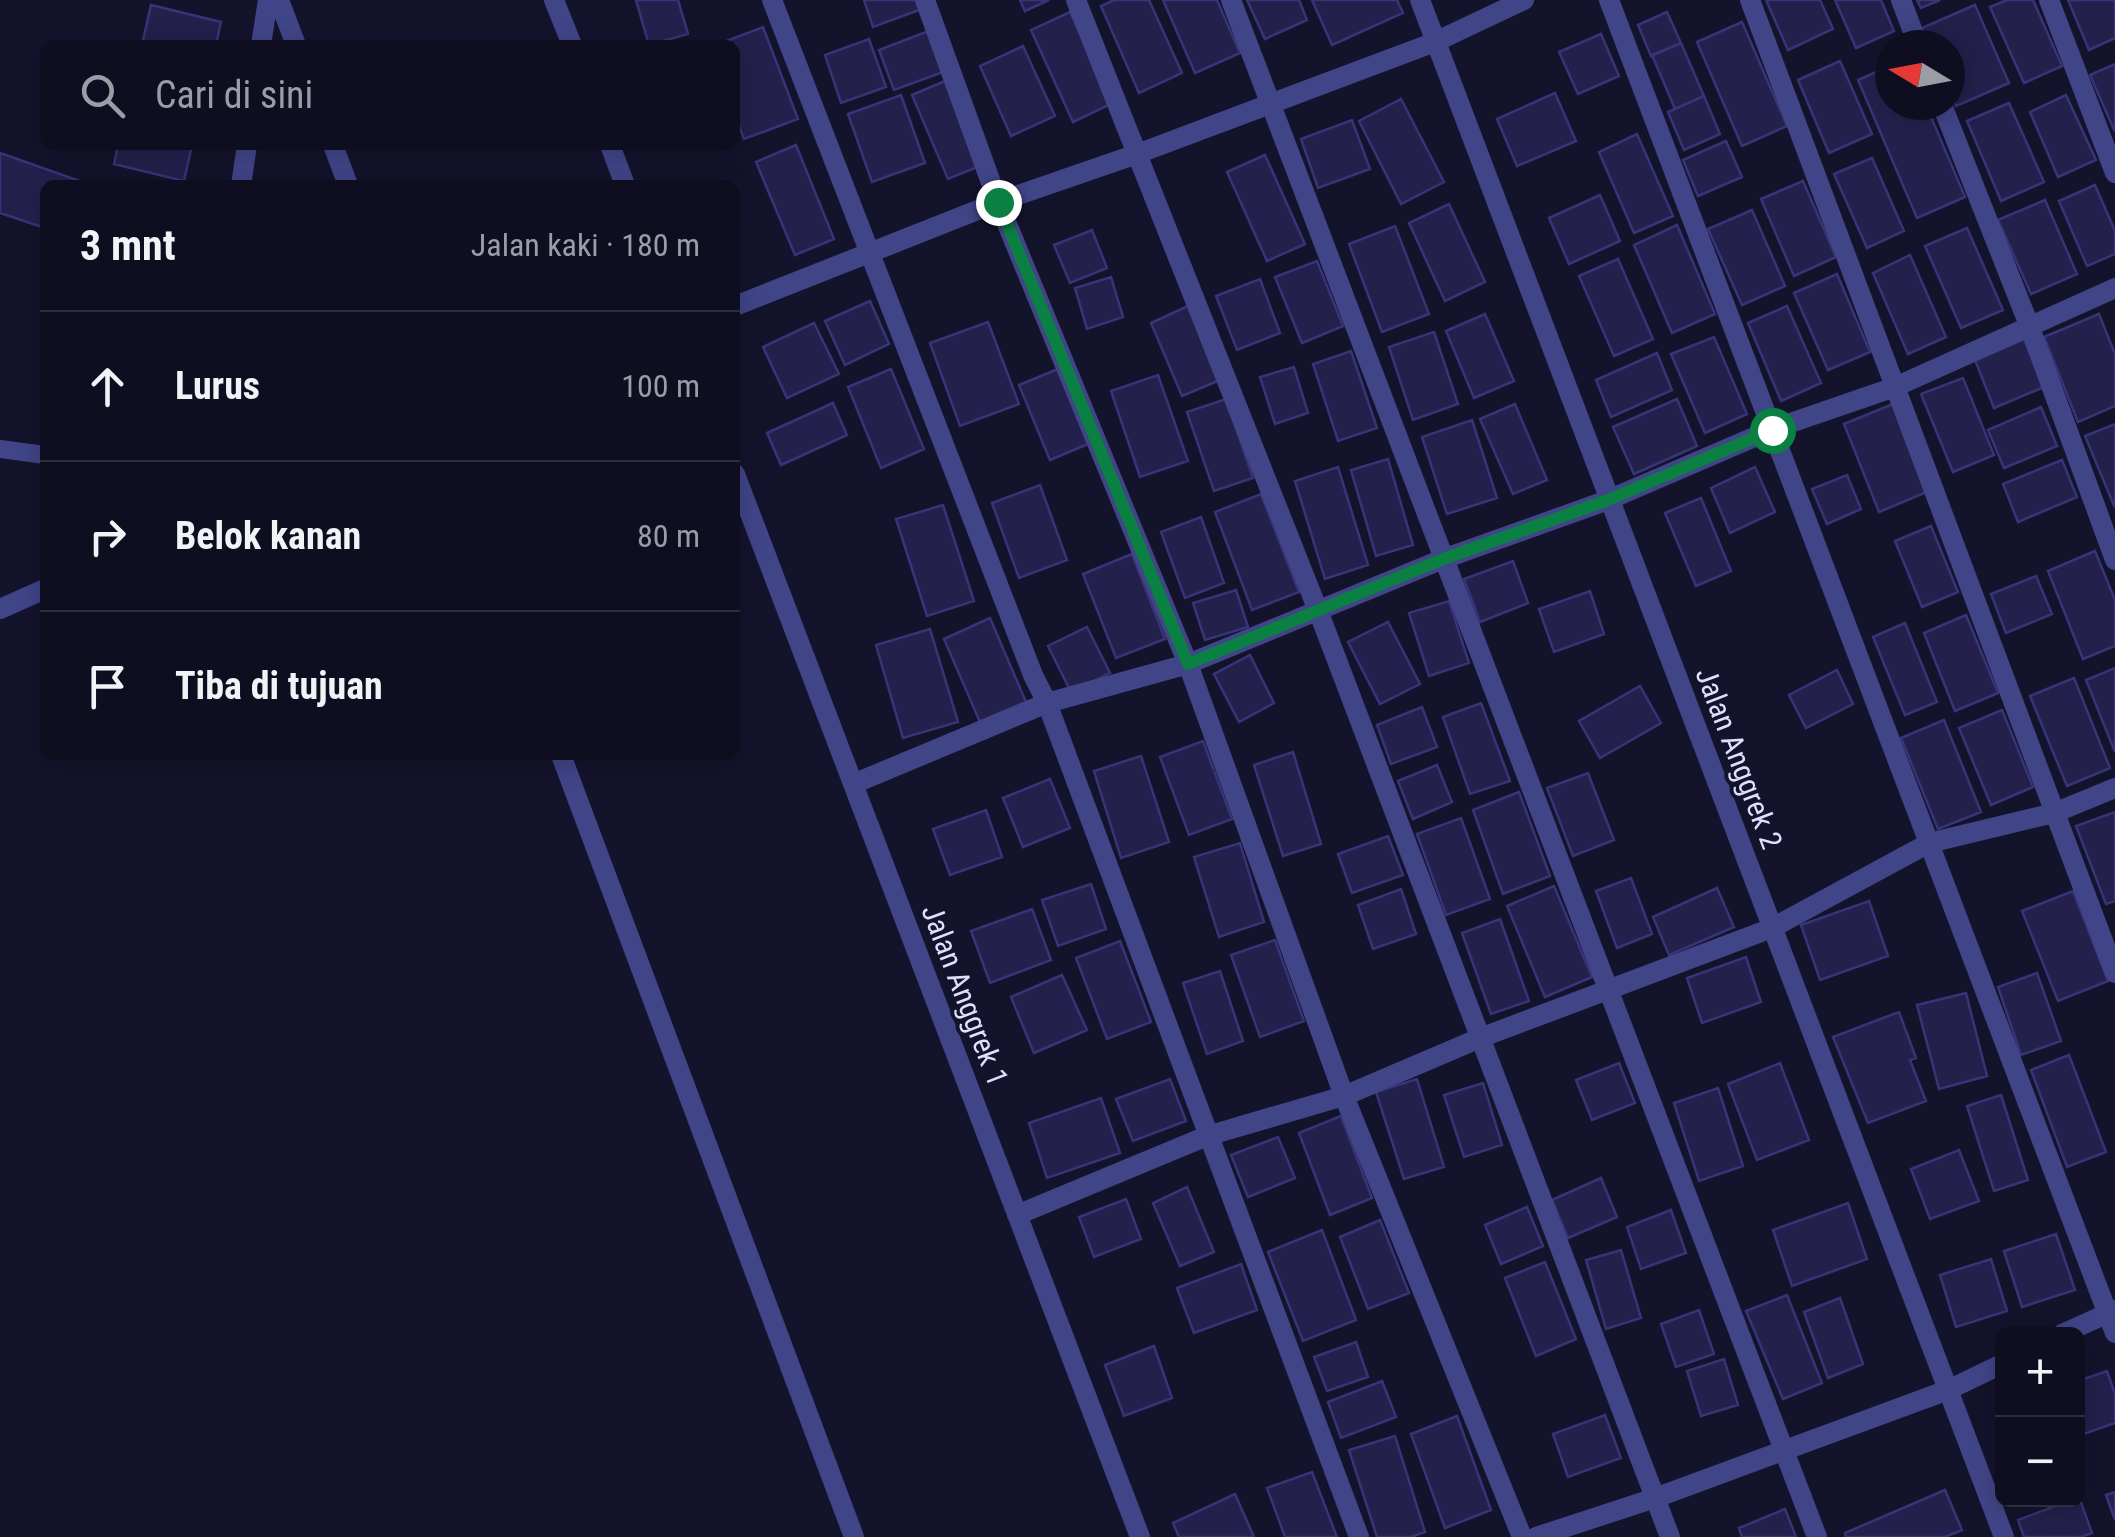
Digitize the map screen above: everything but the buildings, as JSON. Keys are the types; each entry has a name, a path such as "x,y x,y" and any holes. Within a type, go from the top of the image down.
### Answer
{"street":[{"path":"263,40 268,0"},
{"path":"279,0 294,40"},
{"path":"554,0 570,40"},
{"path":"772,0 1033,675 1048,703 1359,1537"},
{"path":"925,0 998,202 1188,664 1344,1096 1522,1537"},
{"path":"1076,0 1319,612 1670,1537"},
{"path":"1231,0 1817,1537"},
{"name":"Jalan Anggrek 2","path":"1420,0 2004,1537"},
{"path":"740,304 998,202 1138,154 1435,42 1524,0"},
{"path":"1609,0 2111,1311 2115,1333"},
{"path":"1750,0 2115,974"},
{"path":"1900,0 1912,30"},
{"path":"2049,0 2115,172"},
{"path":"1948,120 2029,325 2115,560"},
{"path":"242,180 246,150"},
{"path":"335,150 346,180"},
{"path":"612,150 623,180"},
{"path":"853,784 1048,703 1188,664 1443,559 1608,500 1772,430 1894,387 2115,288"},
{"name":"Jalan Anggrek 1","path":"740,487 1140,1537"},
{"path":"0,610 40,591"},
{"path":"563,760 854,1537"},
{"path":"1017,1214 1208,1136 1344,1096 1480,1038 1772,928 1930,843 2054,813 2115,788"},
{"path":"2077,1327 2111,1311"},
{"path":"1536,1537 1655,1498 1948,1390 1995,1367"}],"lane":[{"path":"0,449 40,455"}],"route":[{"path":"998,202 1188,664 1443,559 1608,500 1772,430"}]}
